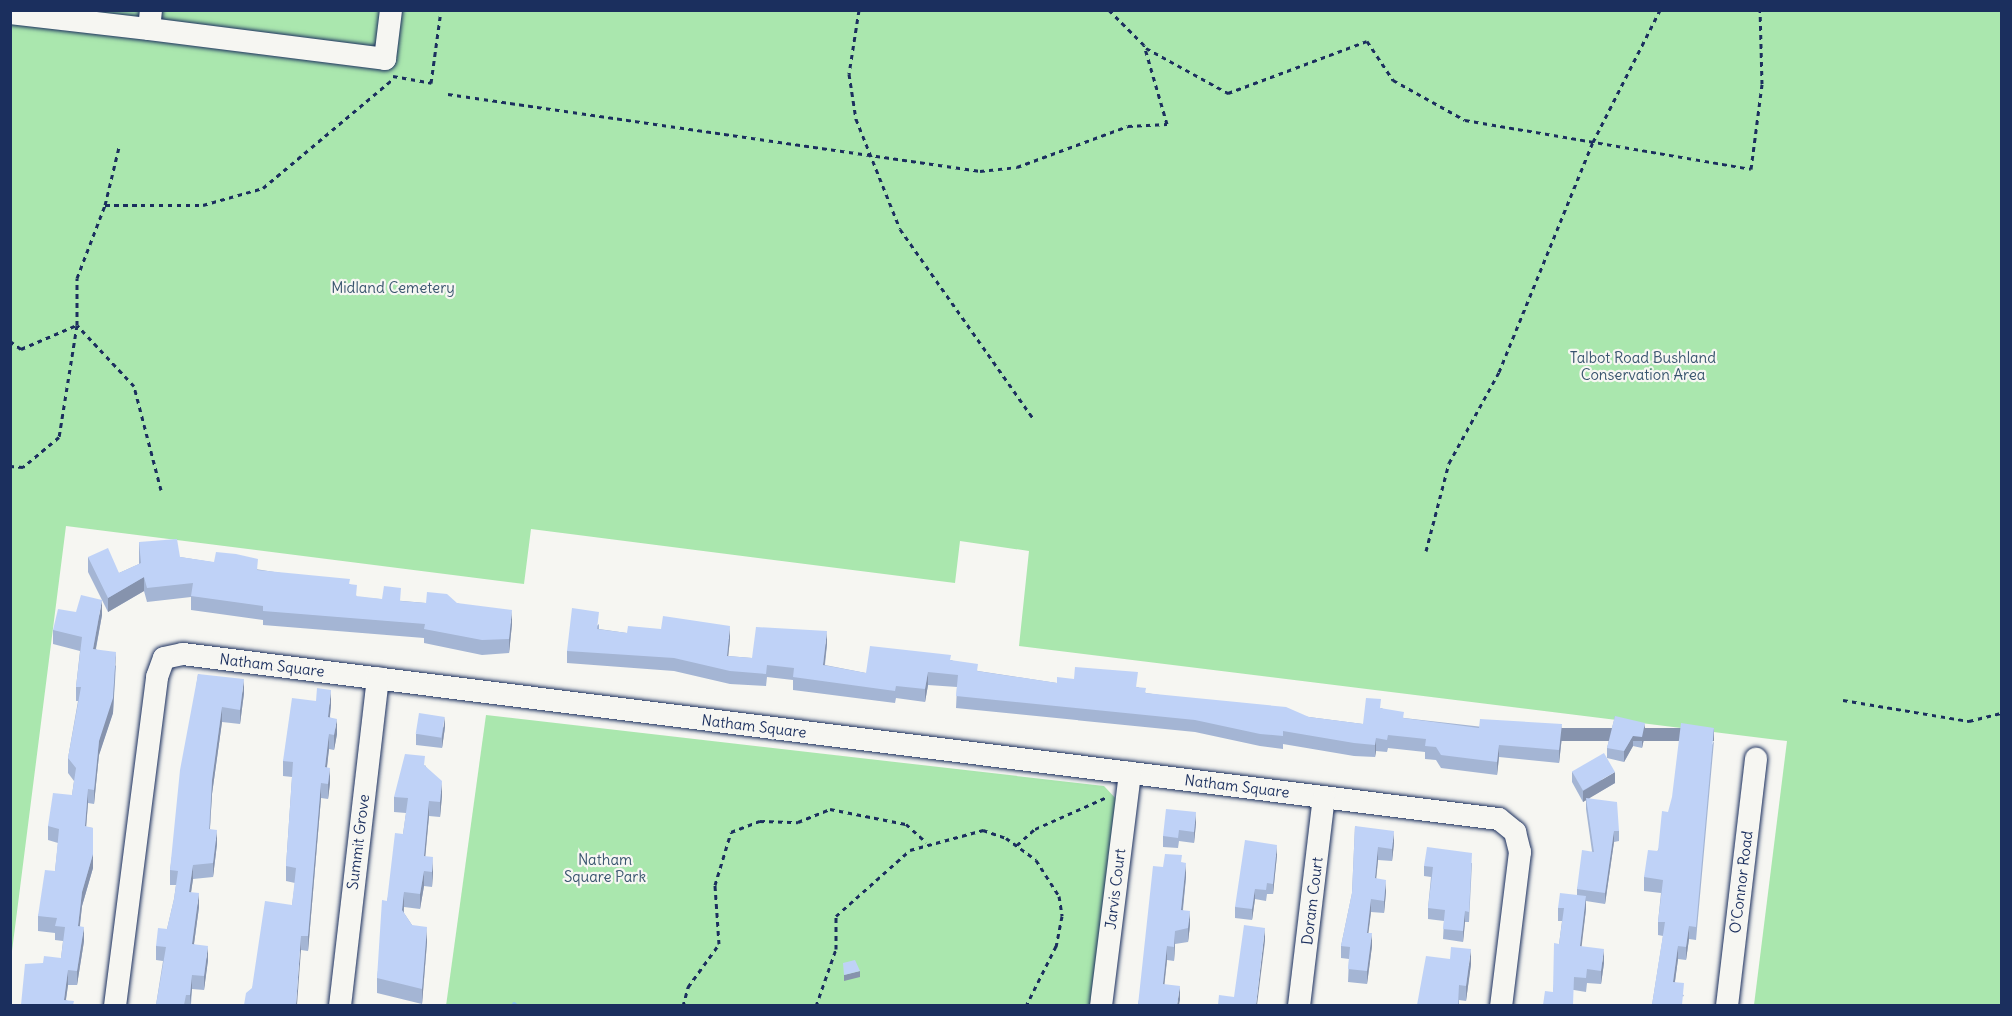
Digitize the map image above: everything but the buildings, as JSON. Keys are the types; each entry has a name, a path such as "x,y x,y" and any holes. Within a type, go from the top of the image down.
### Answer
{"street":[{"path":"10,13 150,20 390,68 391,10"},
{"name":"Natham Square","path":"115,1005 152,712 164,658 183,654 1488,817 1515,832 1520,852 1501,1005"},
{"name":"Summit Grove","path":"340,1005 378,678"},
{"name":"O'Connor Road","path":"1726,1005 1756,759"},
{"name":"Jarvis Court","path":"1101,1005 1130,773"},
{"name":"Doram Court","path":"1299,1005 1324,797"}],"path":[{"path":"105,205 203,205 263,188 390,68 431,83 441,10"},
{"path":"860,10 849,74 856,119 900,229 1032,417"},
{"path":"1109,10 1145,48 1228,93 1367,41 1393,80 1466,120 1751,169 1762,84 1760,10"},
{"path":"1426,551 1449,463 1499,372 1593,142 1660,10"},
{"path":"448,94 871,152 980,171 1017,167 1128,126 1167,124 1145,48"},
{"path":"10,466 23,467 59,437 77,325 77,278 105,205 119,147"},
{"path":"10,341 21,348 77,325"},
{"path":"77,325 134,386 161,490"},
{"path":"1843,700 1969,721 2001,713"},
{"path":"1017,845 1060,816 1114,794 1111,788"},
{"path":"683,1005 688,987 719,944 715,885 731,832 760,821 798,822 830,809 906,824 926,842"},
{"path":"816,1005 836,949 836,916 898,858 926,842 983,830 1017,845 1046,870 1062,916 1050,962 1026,1005"}],"green space":[{"path":"11,11 2001,11 2001,1005 1754,1005 1787,741 1019,646 1029,551 960,541 955,583 531,529 524,584 66,526 11,959"},
{"name":"Natham Square Park","path":"486,715 1104,786 1119,802 1095,1005 446,1006"}],"park label":[{"name":"Midland Cemetery","path":"393,288"},
{"name":"Talbot Road Bushland Conservation Area","path":"1643,366"}]}
